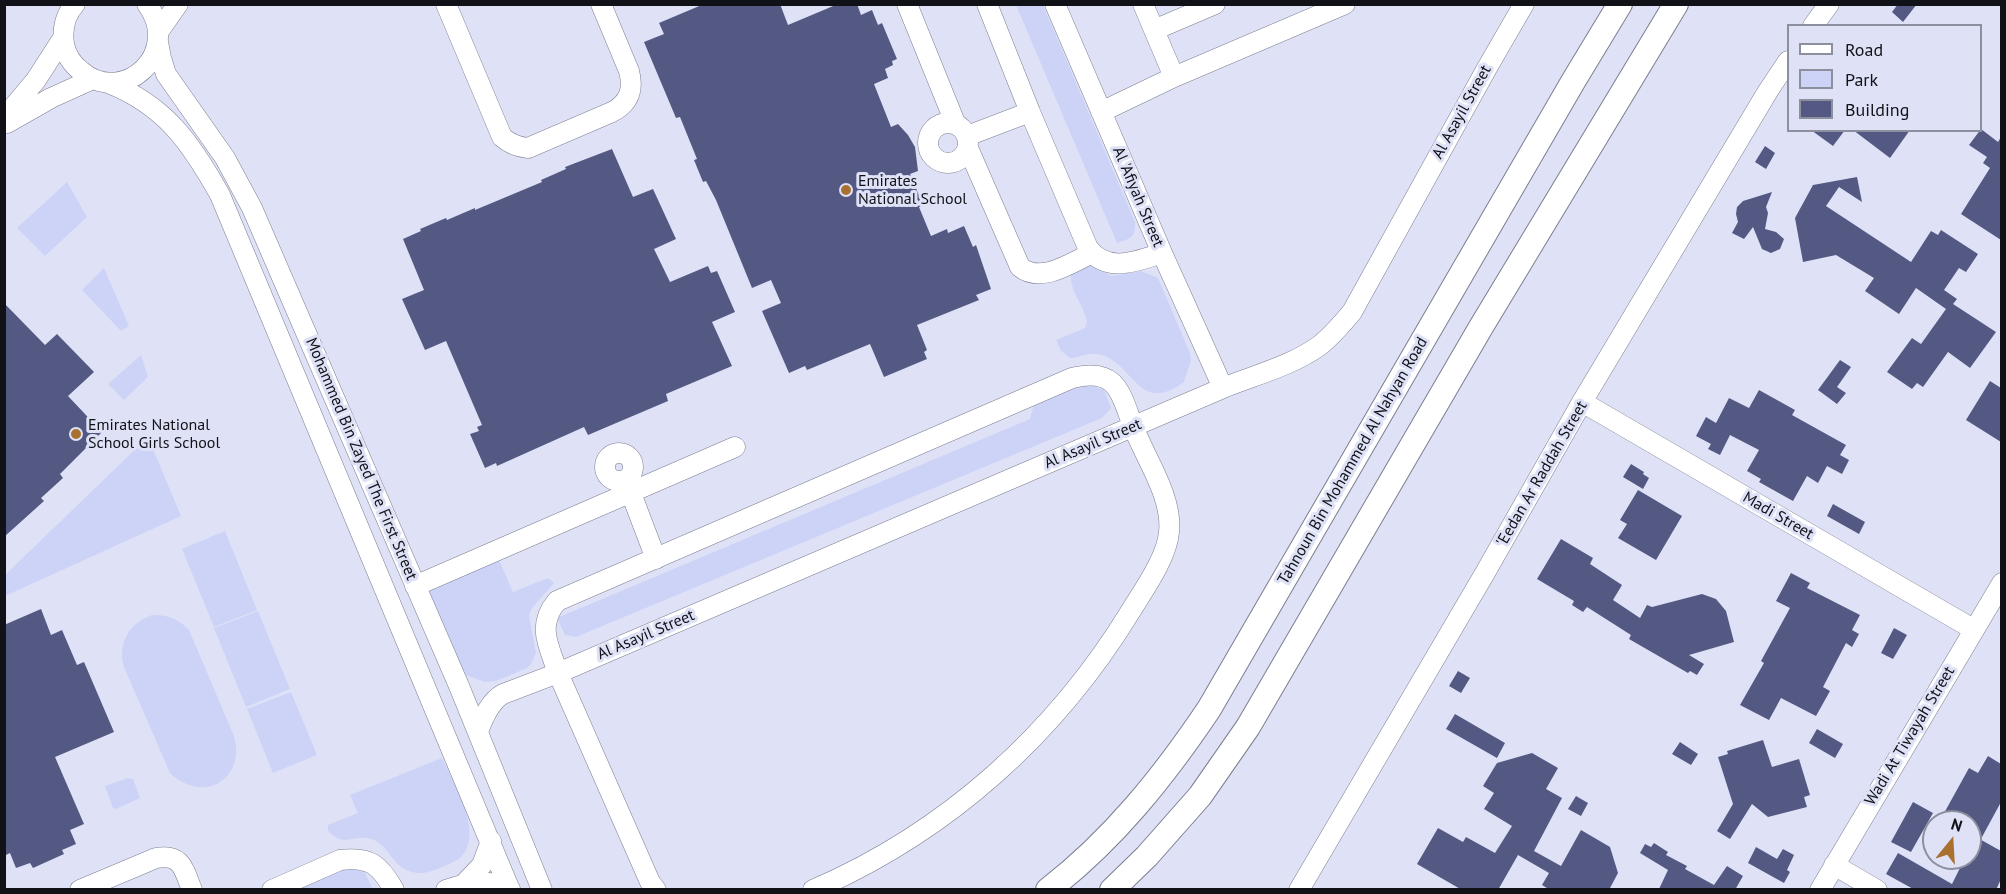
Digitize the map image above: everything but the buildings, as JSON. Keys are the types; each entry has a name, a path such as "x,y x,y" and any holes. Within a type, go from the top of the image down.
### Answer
{"main road":[{"name":"Tahnoun Bin Mohammed Al Nahyan Road","path":"1048,890 1088,856 1136,806 1185,745 1209,709 1620,4"},
{"path":"1112,890 1147,856 1200,796 1248,727 1481,327 1676,4"}],"street":[{"path":"4,118 36,80 63,38 67,17 75,4"},
{"name":"Mohammed Bin Zayed The First Street","path":"147,4 156,20 160,58 166,74 225,158 252,208 459,686 542,890"},
{"path":"4,124 51,98 100,81 120,81 141,72 149,63 158,36 178,4"},
{"path":"446,4 502,136 518,147 528,148 612,112 627,100 632,80 601,4"},
{"path":"907,4 1020,267 1027,273 1036,275 1052,271 1092,253"},
{"path":"987,4 1030,112 1085,242 1092,253 1100,260 1119,264 1162,254"},
{"name":"Al 'Afiyah Street","path":"1055,4 1162,254 1223,388"},
{"path":"1143,4 1174,77"},
{"path":"1154,30 1215,4"},
{"path":"1101,112 1174,77 1346,4"},
{"name":"Al Asayil Street","path":"498,696 558,673 1298,358 1318,346 1337,330 1352,312 1486,68 1524,4"},
{"path":"1814,24 1829,4"},
{"name":"Mohammed Bin Zayed The First Street","path":"63,38 69,58 83,74 140,97 170,121 197,155 220,195 510,889"},
{"name":"'Eedan Ar Raddah Street","path":"1299,890 1485,573 1582,402 1787,62"},
{"path":"964,136 1030,112"},
{"path":"656,890 650,882 558,673 545,630 550,610 557,601 1072,378 1095,375 1107,380 1123,395 1133,427 1165,500 1170,522 1163,555 1116,635 1067,701 1020,752 987,782 898,846 813,890"},
{"name":"Madi Street","path":"1582,402 1973,629"},
{"path":"416,586 628,485 735,447"},
{"path":"628,485 656,559"},
{"name":"Wadi At Tiwayah Street","path":"1820,890 2001,583"},
{"path":"459,686 479,694 498,696"},
{"path":"478,732 486,712 498,696"},
{"path":"456,886 482,864 491,842"},
{"path":"80,890 156,858 167,856 181,864 192,890"},
{"path":"272,890 340,860 350,858 371,862 380,867 394,890"},
{"path":"1834,865 1877,890"},
{"path":"456,886 488,882 510,889"}],"green space":[{"path":"1016,5 1043,5 1135,222 1133,234 1125,240 1117,243"},
{"path":"67,182 87,217 45,256 17,228"},
{"path":"1090,265 1112,276 1141,271 1158,278 1190,353 1191,360 1184,382 1169,391 1157,393 1147,391 1122,368 1102,355 1090,354 1070,358 1061,351 1056,340 1085,328 1087,321 1072,285 1071,273 1082,266"},
{"path":"104,268 129,326 121,331 82,290"},
{"path":"141,355 148,377 124,400 108,384"},
{"path":"1086,383 1104,390 1111,408 1102,418 576,637 565,635 557,618 1030,419 1034,404"},
{"path":"148,437 181,516 5,596 5,575"},
{"path":"225,531 257,610 214,627 182,549"},
{"path":"498,558 513,592 548,578 554,583 532,608 529,615 536,653 531,664 527,668 496,681 485,682 466,675 460,668 428,593 430,588"},
{"path":"258,611 290,689 246,707 214,628"},
{"path":"152,615 172,618 189,630 234,736 236,751 234,764 228,775 219,783 208,787 196,787 170,773 124,667 122,650 127,635 137,623"},
{"path":"291,692 317,755 273,773 247,709"},
{"path":"442,758 465,808 468,822 470,835 468,847 458,860 432,871 414,872 399,865 376,841 366,838 343,840 336,838 328,831 328,825 358,813 350,795"},
{"path":"128,778 133,779 140,798 116,809 113,808 105,786"},
{"path":"351,865 364,871 373,890 299,890 300,886"}],"place":[{"name":"Emirates National School","path":"846,190"},
{"name":"Emirates National School Girls School","path":"76,434"}]}
